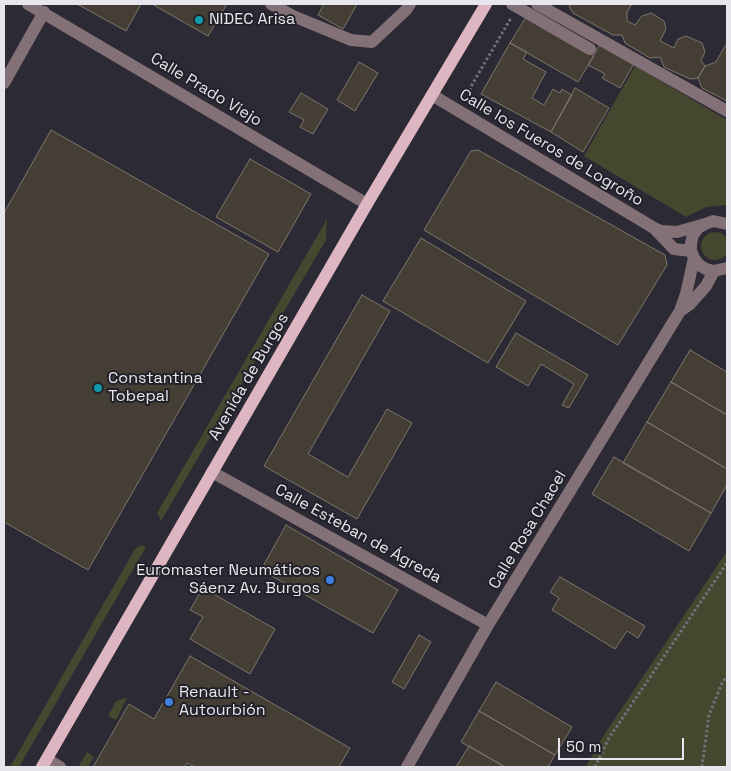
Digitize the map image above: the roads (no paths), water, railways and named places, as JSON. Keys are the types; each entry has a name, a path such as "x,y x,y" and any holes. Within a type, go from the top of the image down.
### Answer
{"main road":[{"name":"Avenida de Burgos","path":"44,763 366,204 486,4"}],"street":[{"name":"Calle Prado Viejo","path":"28,4 366,204"},
{"path":"271,4 294,16 351,40 372,42 410,4"},
{"path":"537,4 727,111"},
{"path":"515,6 590,49"},
{"path":"4,83 44,12"},
{"name":"Calle los Fueros de Logroño","path":"432,96 654,228 662,231 677,232 713,221 727,224"},
{"name":"Calle Rosa Chacel","path":"407,767 488,625 680,311 686,294 693,235 698,228 705,224"},
{"name":"Calle los Fueros de Logroño","path":"654,228 674,249 692,255 699,265 706,269 723,272"},
{"name":"Calle Rosa Chacel","path":"680,311 690,304 706,286 723,272"},
{"name":"Calle Esteban de Ágreda","path":"212,472 488,625"},
{"path":"44,763 60,767"}],"place":[{"name":"NIDEC Arisa","path":"199,20"},
{"name":"Constantina Tobepal","path":"98,388"},
{"name":"Euromaster Neumáticos Sáenz Av. Burgos","path":"330,580"},
{"name":"Renault - Autourbión","path":"169,702"}]}
